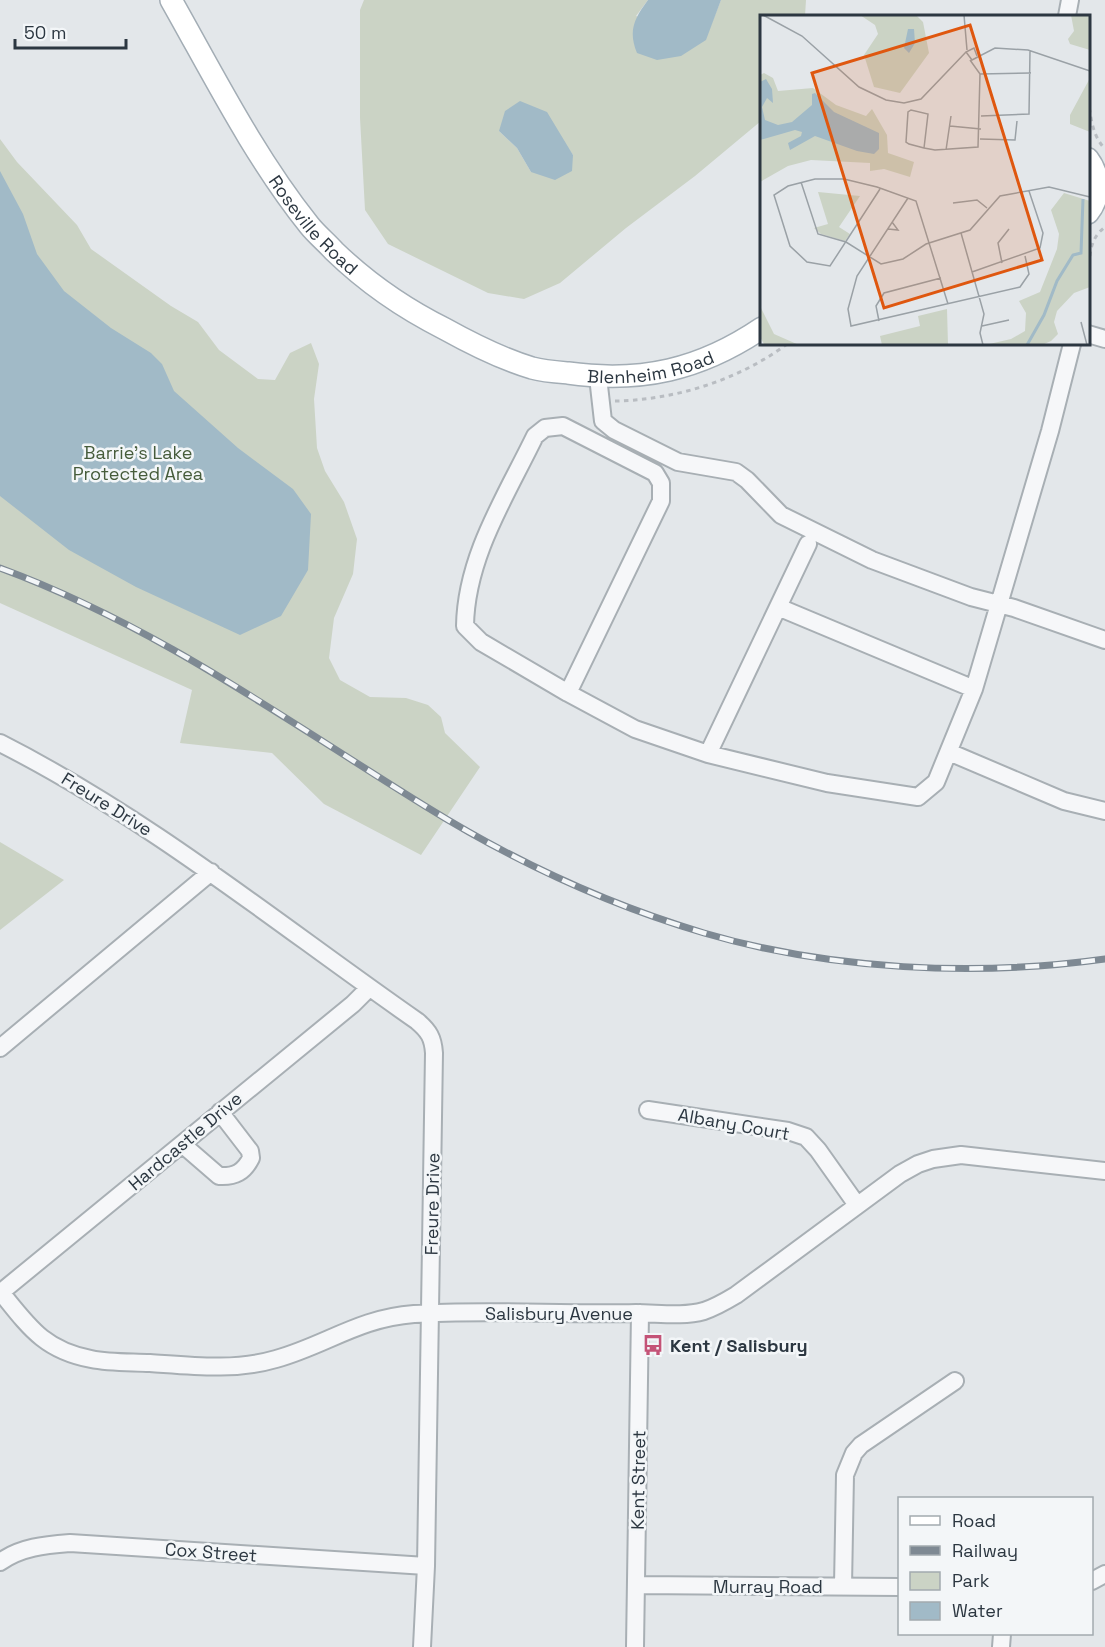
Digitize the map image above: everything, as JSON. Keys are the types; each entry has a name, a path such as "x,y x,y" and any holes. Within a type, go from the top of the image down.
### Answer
{"main road":[{"name":"Roseville Road","path":"171,0 230,106 272,175 310,227 362,278 418,316 474,345 533,369"},
{"path":"1097,215 1098,162"},
{"name":"Blenheim Road","path":"533,369 598,377 648,376 692,364 735,346 760,329"}],"street":[{"path":"1067,15 1070,0"},
{"path":"1090,334 1105,339"},
{"path":"568,693 661,501 661,483 655,473 563,426 545,428 535,436 504,499 484,541 472,575 465,612 465,626 481,642 568,693 635,729 708,754 827,783 918,797 936,782 974,689 1050,430 1072,345"},
{"path":"598,377 603,422 614,430 678,462 736,472 747,480 781,515 872,560 971,597 999,603 1105,640"},
{"path":"708,754 808,544"},
{"path":"778,607 974,689"},
{"name":"Freure Drive","path":"0,742 110,804 211,872 428,1029 433,1043 426,1566 422,1647"},
{"path":"949,752 1064,801 1105,811"},
{"path":"0,1048 211,872"},
{"name":"Hardcastle Drive","path":"0,1292 353,1004 369,988"},
{"name":"Albany Court","path":"648,1110 788,1131 806,1137 857,1205"},
{"path":"182,1144 219,1176 231,1176 243,1170 251,1158 250,1151 220,1112"},
{"name":"Salisbury Avenue","path":"0,1292 32,1331 66,1353 94,1360 221,1368 248,1366 303,1351 368,1322 392,1317 430,1314 684,1314 703,1311 720,1305 900,1174 918,1164 947,1156 979,1157 1105,1171"},
{"name":"Kent Street","path":"635,1647 640,1313"},
{"path":"843,1586 846,1475 854,1453 861,1445 956,1381"},
{"name":"Cox Street","path":"0,1562 10,1555 30,1548 70,1543 426,1566"},
{"name":"Murray Road","path":"636,1585 898,1587"}],"path":[{"path":"1090,111 1098,142 1098,162"},
{"path":"1090,252 1092,243 1100,231 1097,215"},
{"path":"601,402 638,400 695,389 748,368 785,345"}],"green space":[{"path":"364,0 648,0 636,16 705,40 721,0 806,0 805,15 760,15 760,122 560,283 524,299 488,293 388,244 365,210 360,118 360,10","holes":["499,131 563,141 573,155 531,172 517,148"]},
{"name":"Barrie's Lake Protected Area","path":"0,139 17,162 77,225 91,249 171,306 198,322 219,350 258,379 275,380 290,353 311,343 319,364 314,399 317,448 325,471 344,502 357,539 353,574 334,618 329,658 340,680 370,697 406,698 428,705 441,717 445,733 480,767 421,855 324,804 272,753 180,743 192,690 0,603"},
{"path":"0,842 64,880 0,930"}],"water":[{"path":"648,0 721,0 706,40 681,56 657,60 637,53 634,45 634,25"},
{"path":"520,101 547,112 573,155 572,171 555,180 531,172 517,148 499,131 505,111"},
{"name":"Barrie's Lake Protected Area","path":"0,171 23,214 37,254 64,291 111,328 151,353 162,364 174,391 238,448 293,489 311,514 308,570 281,616 240,635 136,587 69,550 0,496"}],"railway":[{"path":"0,568 58,591 113,617 218,676 458,826 560,879 631,909 704,933 752,945 852,962 903,967 1006,968 1105,959"}],"place":[{"name":"Kent / Salisbury","path":"653,1345"}]}
